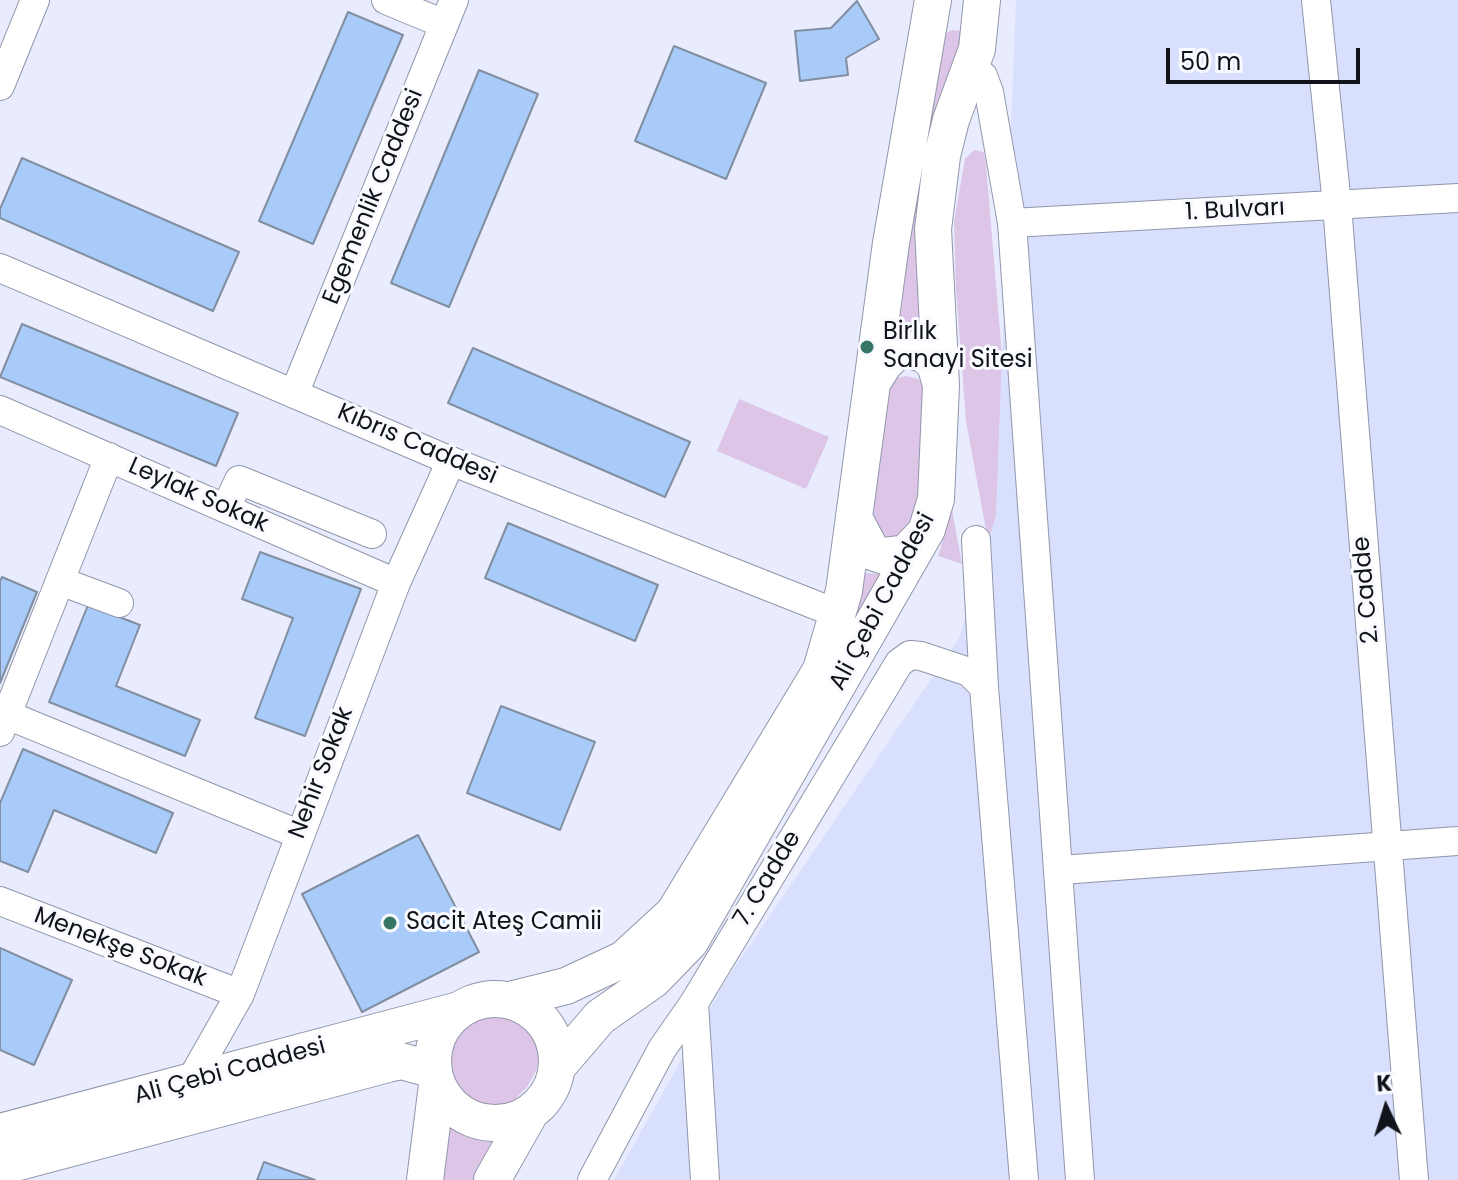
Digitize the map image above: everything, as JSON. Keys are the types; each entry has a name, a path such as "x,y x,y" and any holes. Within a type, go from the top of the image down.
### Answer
{"main road":[{"path":"932,8 982,11"},
{"name":"Ali Çebi Caddesi","path":"510,1000 566,986 624,959 674,913 821,670 838,614 855,520 891,243 932,8"},
{"name":"Ali Çebi Caddesi","path":"558,1066 600,1017 653,980 690,942 927,529 936,499 941,385 933,229 942,156 951,120 972,68 982,11"},
{"path":"872,383 897,351 910,350 925,355 935,364 941,385"},
{"path":"855,520 872,552 891,557 906,553 927,529"},
{"path":"425,1180 436,1086 435,1044 444,1025 459,1010 482,999 510,1000 527,1007 551,1032 558,1066 544,1100 530,1113 492,1180"},
{"name":"Ali Çebi Caddesi","path":"0,1132 459,1010"},
{"name":"Ali Çebi Caddesi","path":"0,1167 401,1061 436,1086"},
{"path":"436,1086 447,1101 477,1121 504,1122 530,1113"}],"street":[{"path":"0,86 35,0"},
{"path":"386,0 449,12"},
{"name":"2. Cadde","path":"1316,0 1337,205 1414,1180"},
{"name":"Egemenlik Caddesi","path":"294,394 449,12"},
{"path":"972,68 983,76 989,92 1012,223 1061,870 1080,1180"},
{"name":"1. Bulvarı","path":"1012,223 1458,198"},
{"name":"Kıbrıs Caddesi","path":"0,268 451,461 838,614"},
{"name":"Leylak Sokak","path":"0,410 396,583"},
{"path":"109,457 2,720 298,834"},
{"name":"Nehir Sokak","path":"190,1082 240,994 298,834 396,583 451,461"},
{"path":"226,508 239,480 372,534"},
{"path":"976,540 984,687 1024,1180"},
{"path":"60,581 119,603"},
{"name":"7. Cadde","path":"592,1180 662,1049 694,1003 899,663 910,655 921,656 969,672 984,687"},
{"path":"1061,870 1458,841"},
{"name":"Menekşe Sokak","path":"0,901 240,994"},
{"path":"694,1003 705,1180"}],"shaded area":[{"path":"1016,0 1458,0 1458,1180 614,1180 726,980 959,638 996,516"},
{"path":"951,30 962,31 927,343 897,344 913,210 943,36"},
{"path":"974,150 984,152 986,165 1002,356 996,516 988,541 966,421 956,289 954,222 965,159"},
{"path":"898,378 918,379 927,388 926,486 909,536 882,539 871,529 890,387"},
{"path":"739,399 829,437 806,489 717,451"},
{"path":"952,510 962,564 938,556"},
{"path":"858,572 886,575 848,640"},
{"path":"492,1016 525,1022 539,1049 537,1069 527,1087 514,1100 499,1106 481,1105 465,1097 453,1081 451,1064 454,1046 463,1031 475,1021"},
{"path":"448,1123 471,1136 499,1137 473,1180 439,1180"}],"building":[{"path":"857,1 879,39 846,58 848,75 800,81 795,31 831,28"},
{"path":"348,12 403,35 313,244 259,221"},
{"path":"674,46 766,83 726,179 635,141"},
{"path":"479,70 538,94 449,307 391,283"},
{"path":"22,158 239,252 213,311 0,218 0,209"},
{"path":"22,324 238,413 216,466 0,377"},
{"path":"473,348 690,442 665,497 448,403"},
{"path":"508,523 658,585 635,641 485,578"},
{"path":"260,552 361,589 305,736 255,718 293,618 242,599"},
{"path":"2,577 37,592 0,683 0,581"},
{"path":"88,605 140,625 116,686 200,720 185,756 49,702"},
{"path":"501,706 595,742 560,830 467,793"},
{"path":"23,749 173,813 156,853 54,810 28,872 0,861 0,803"},
{"name":"Sacit Ateş Camii","path":"418,835 479,952 362,1012 302,894"},
{"path":"0,948 72,980 34,1065 0,1050"},
{"path":"264,1162 315,1180 257,1180"}],"place":[{"name":"Birlık Sanayi Sitesi","path":"867,347"},
{"name":"Sacit Ateş Camii","path":"390,923"}]}
